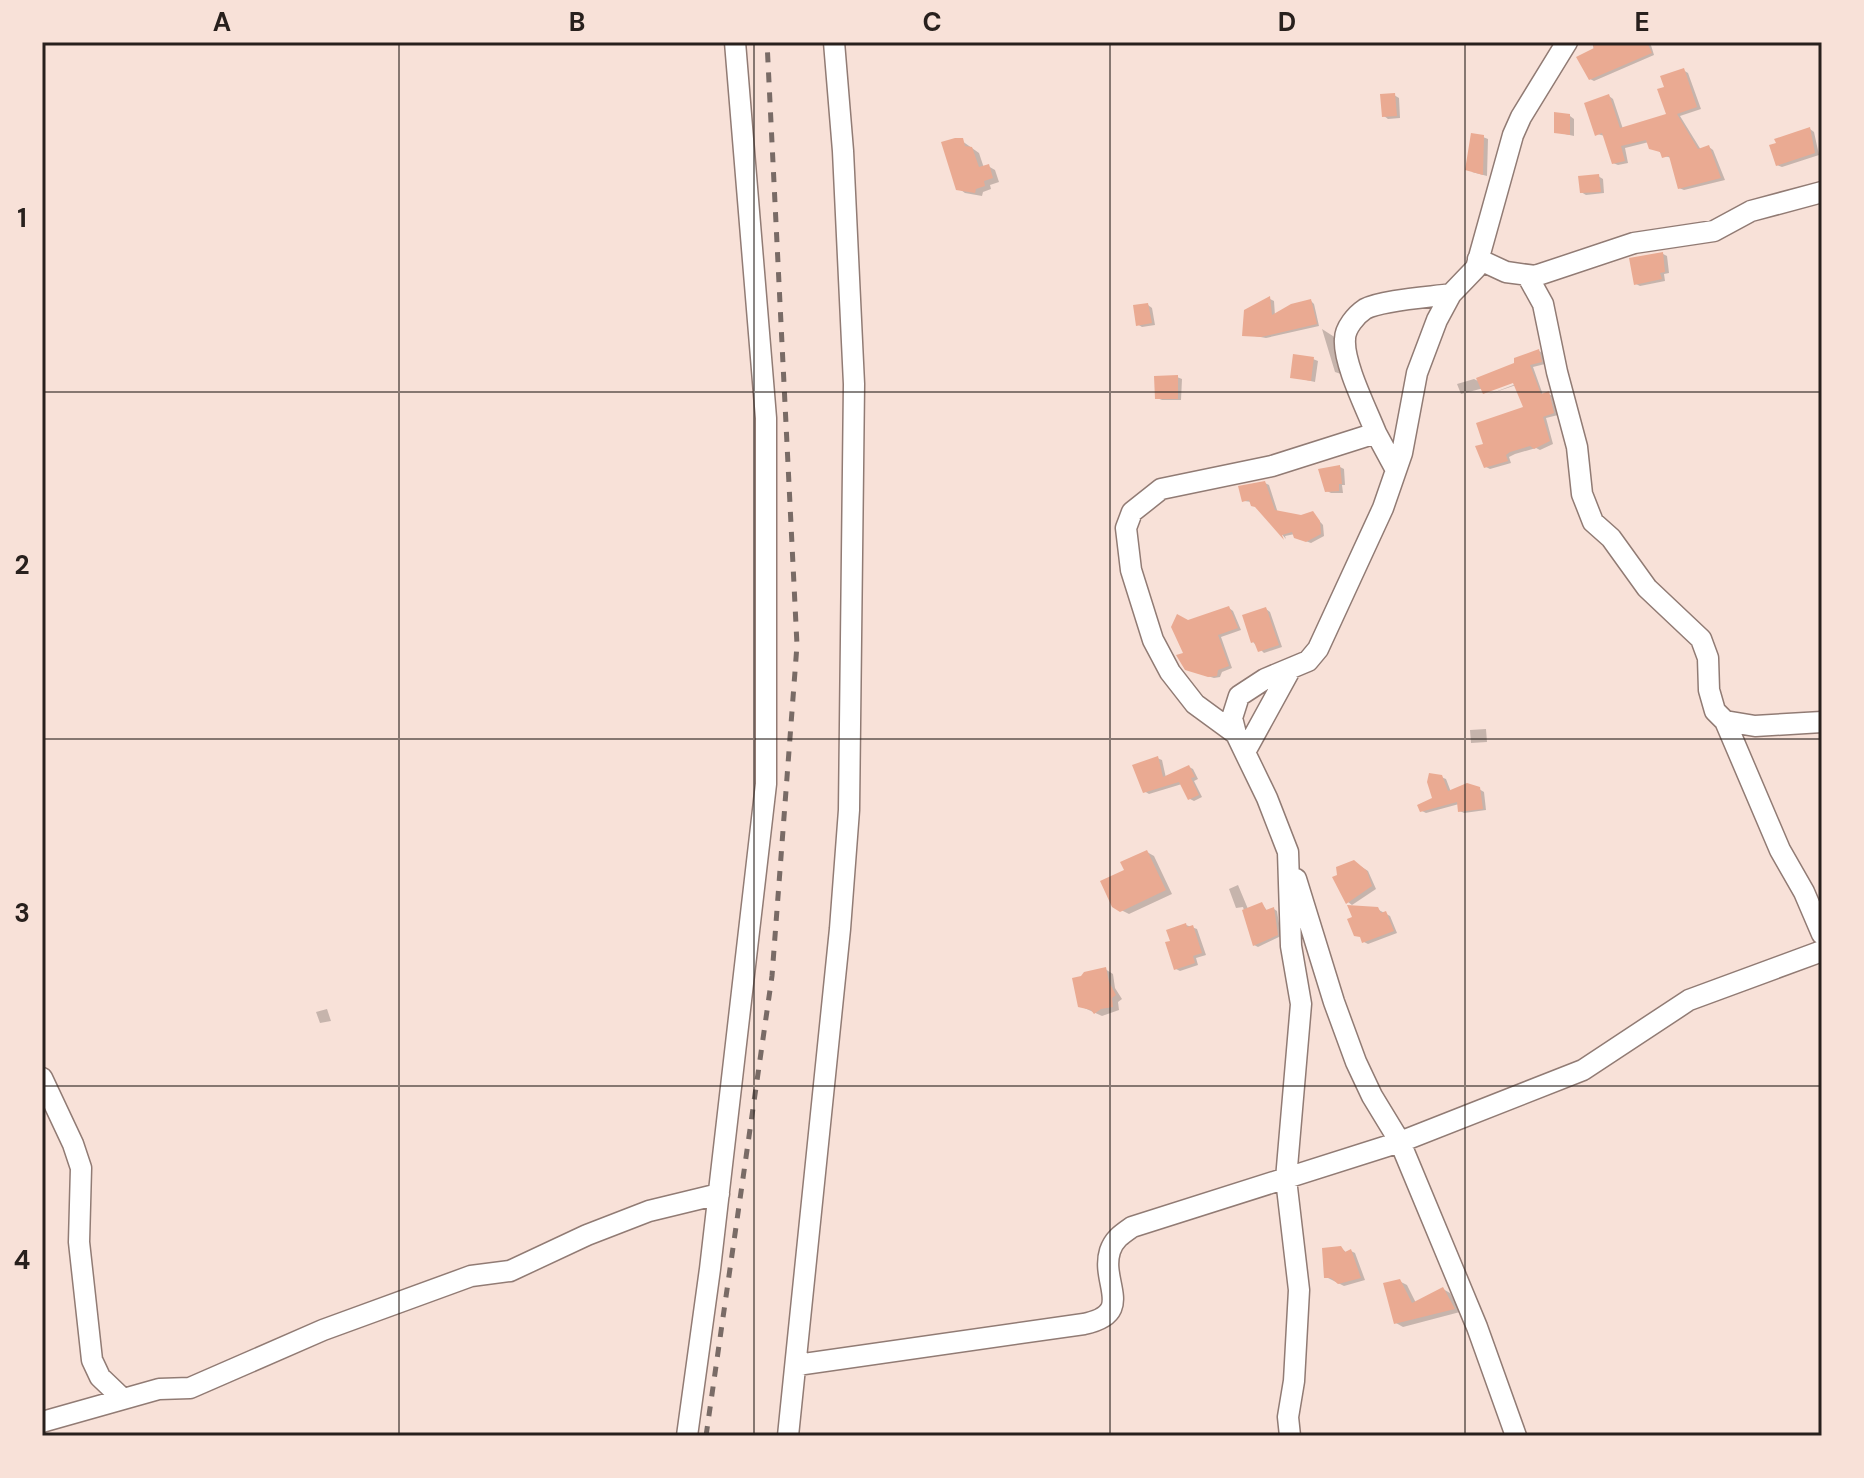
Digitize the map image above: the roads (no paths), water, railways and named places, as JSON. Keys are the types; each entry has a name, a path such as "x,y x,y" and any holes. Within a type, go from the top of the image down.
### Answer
{"street":[{"path":"687,1436 719,1194 766,784 767,441 735,42"},
{"path":"788,1436 840,932 849,810 854,384 843,151 834,42"},
{"path":"1516,1436 1477,1327 1400,1142 1356,1062 1334,1002 1288,852 1232,718 1239,696 1265,679 1308,661 1318,649 1362,557 1396,470 1407,432 1410,395 1437,320 1451,294 1476,268 1513,135 1567,42"},
{"path":"1478,259 1506,272 1535,276 1634,243 1714,231 1751,211 1822,192"},
{"path":"1527,275 1543,304 1577,447 1582,494 1593,522 1611,538 1647,588 1701,639 1708,658 1709,690 1715,711 1725,721 1780,850 1804,892 1822,934"},
{"path":"1396,470 1376,433 1352,373 1344,335 1351,322 1366,309 1451,294"},
{"path":"1241,743 1195,704 1170,672 1153,640 1131,570 1126,528 1132,512 1161,489 1272,466 1376,433"},
{"path":"1241,743 1290,670"},
{"path":"1725,721 1755,726 1822,722"},
{"path":"1288,852 1291,946 1301,1004 1286,1179 1299,1290 1294,1381 1288,1417 1290,1436"},
{"path":"797,1365 1092,1322 1109,1314 1112,1309 1114,1301 1108,1262 1115,1241 1142,1222 1400,1142 1583,1070 1689,1000 1822,951"},
{"path":"42,1078 81,1168 79,1242 92,1360 100,1377 123,1399"},
{"path":"42,1422 159,1389 190,1388 323,1330 471,1276 510,1271 587,1235 649,1211 719,1194"}],"railway":[{"path":"706,1436 772,976 797,645 767,42"}]}
